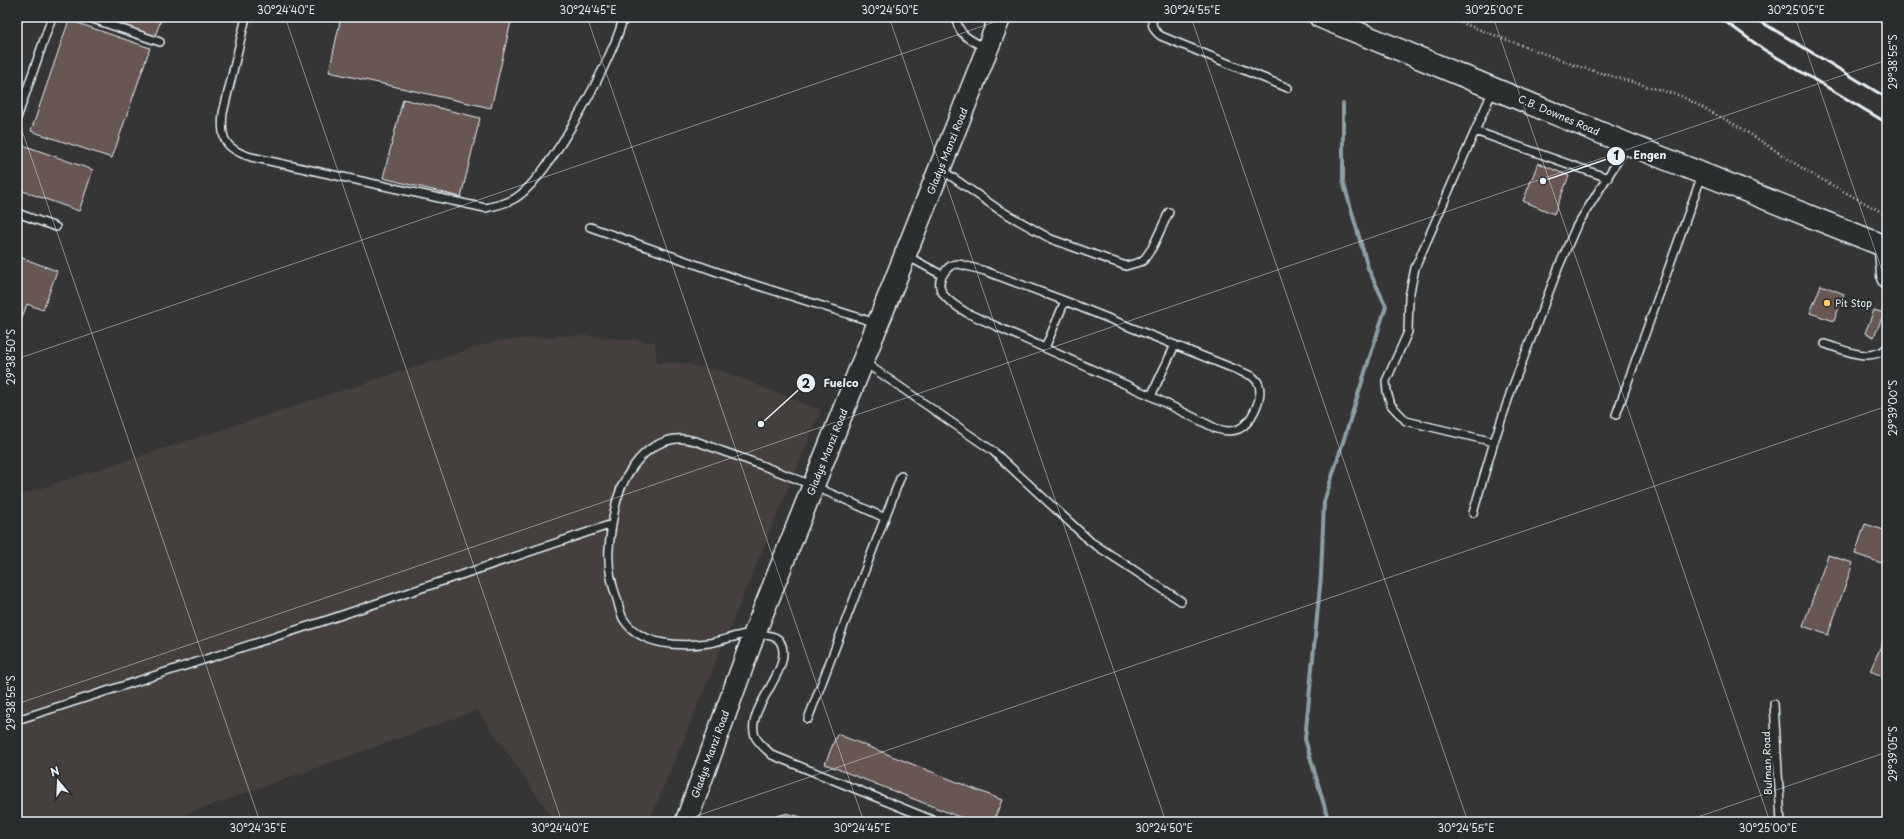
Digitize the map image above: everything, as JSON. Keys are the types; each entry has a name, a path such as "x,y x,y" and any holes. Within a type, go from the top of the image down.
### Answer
{"main road":[{"name":"Gladys Manzi Road","path":"686,822 756,632 1000,17"},
{"name":"C.B. Downes Road","path":"1320,17 1628,144 1882,245"}],"lane":[{"path":"17,118 52,17"},
{"path":"87,17 160,42"},
{"path":"246,17 223,113 223,137 228,146 238,153 251,157 485,208 515,199 542,171 576,118 594,85 612,48 624,17"},
{"path":"956,17 957,24 962,34 987,49"},
{"path":"1153,17 1153,27 1156,33 1161,36 1288,88"},
{"path":"1494,88 1416,268 1409,297 1408,332 1386,381 1387,392 1391,404 1406,421 1494,442"},
{"path":"1476,131 1608,178"},
{"path":"1473,513 1494,442 1514,384 1576,227 1628,144"},
{"path":"940,168 998,209 1051,239 1126,266 1143,261 1152,248 1169,212"},
{"path":"1616,415 1702,174"},
{"path":"17,213 56,227"},
{"path":"590,227 740,280 878,324"},
{"path":"1882,245 1881,280 1887,290"},
{"path":"905,255 942,275"},
{"path":"952,265 966,265 1065,301 1252,376 1260,388 1260,394 1254,410 1249,420 1240,428 1228,432 1217,429 1151,396 967,313 948,301 942,293 940,280 942,275 952,265"},
{"path":"1045,348 1065,301"},
{"path":"1825,344 1860,355 1875,355 1887,348"},
{"path":"1151,396 1175,345"},
{"path":"864,362 993,451 1092,542 1182,601"},
{"path":"885,518 814,485 691,440 677,439 652,448 637,462 622,484 612,524 608,549 609,571 613,590 623,618 639,635 653,641 691,644 710,643 745,633 756,632 776,637 783,649 783,656 778,672 755,718 753,728 756,737 762,746 772,755 937,822"},
{"path":"808,719 901,476"},
{"path":"17,720 330,619 612,524"},
{"name":"Bulman Road","path":"1774,704 1781,822"},
{"path":"770,822 787,818 803,822"}],"path":[{"path":"1446,17 1578,66 1681,96 1741,128 1808,172 1887,215"}],"shaded area":[{"path":"580,335 655,342 657,363 683,363 727,373 821,410 649,822 555,822 478,710 164,822 17,822 17,496 495,341"}],"building":[{"path":"106,17 162,17 155,36 106,20"},
{"path":"341,17 512,17 491,108 329,72"},
{"path":"69,20 150,48 112,158 31,131"},
{"path":"403,99 480,118 461,197 383,178"},
{"path":"17,143 93,170 79,211 17,189"},
{"path":"1538,163 1569,176 1554,214 1523,201"},
{"path":"17,256 57,271 43,310 27,304 18,330"},
{"name":"Pit Stop","path":"1821,285 1844,294 1834,321 1810,313"},
{"name":"Pit Stop","path":"1874,310 1884,313 1874,337 1865,333"},
{"path":"1865,524 1887,531 1887,565 1855,554"},
{"path":"1828,555 1853,563 1828,635 1803,626"},
{"path":"1887,632 1887,678 1870,671"},
{"path":"837,734 1002,800 993,822 972,822 825,764"}],"waterway":[{"path":"1329,822 1305,739 1321,576 1324,502 1386,306 1368,268 1343,181 1343,104"}],"railway":[{"path":"1719,17 1763,49 1887,123"},
{"path":"1753,17 1887,98"}],"place":[{"name":"Engen","path":"1543,181"},
{"name":"Pit Stop","path":"1827,303"},
{"name":"Fuelco","path":"761,424"}]}
